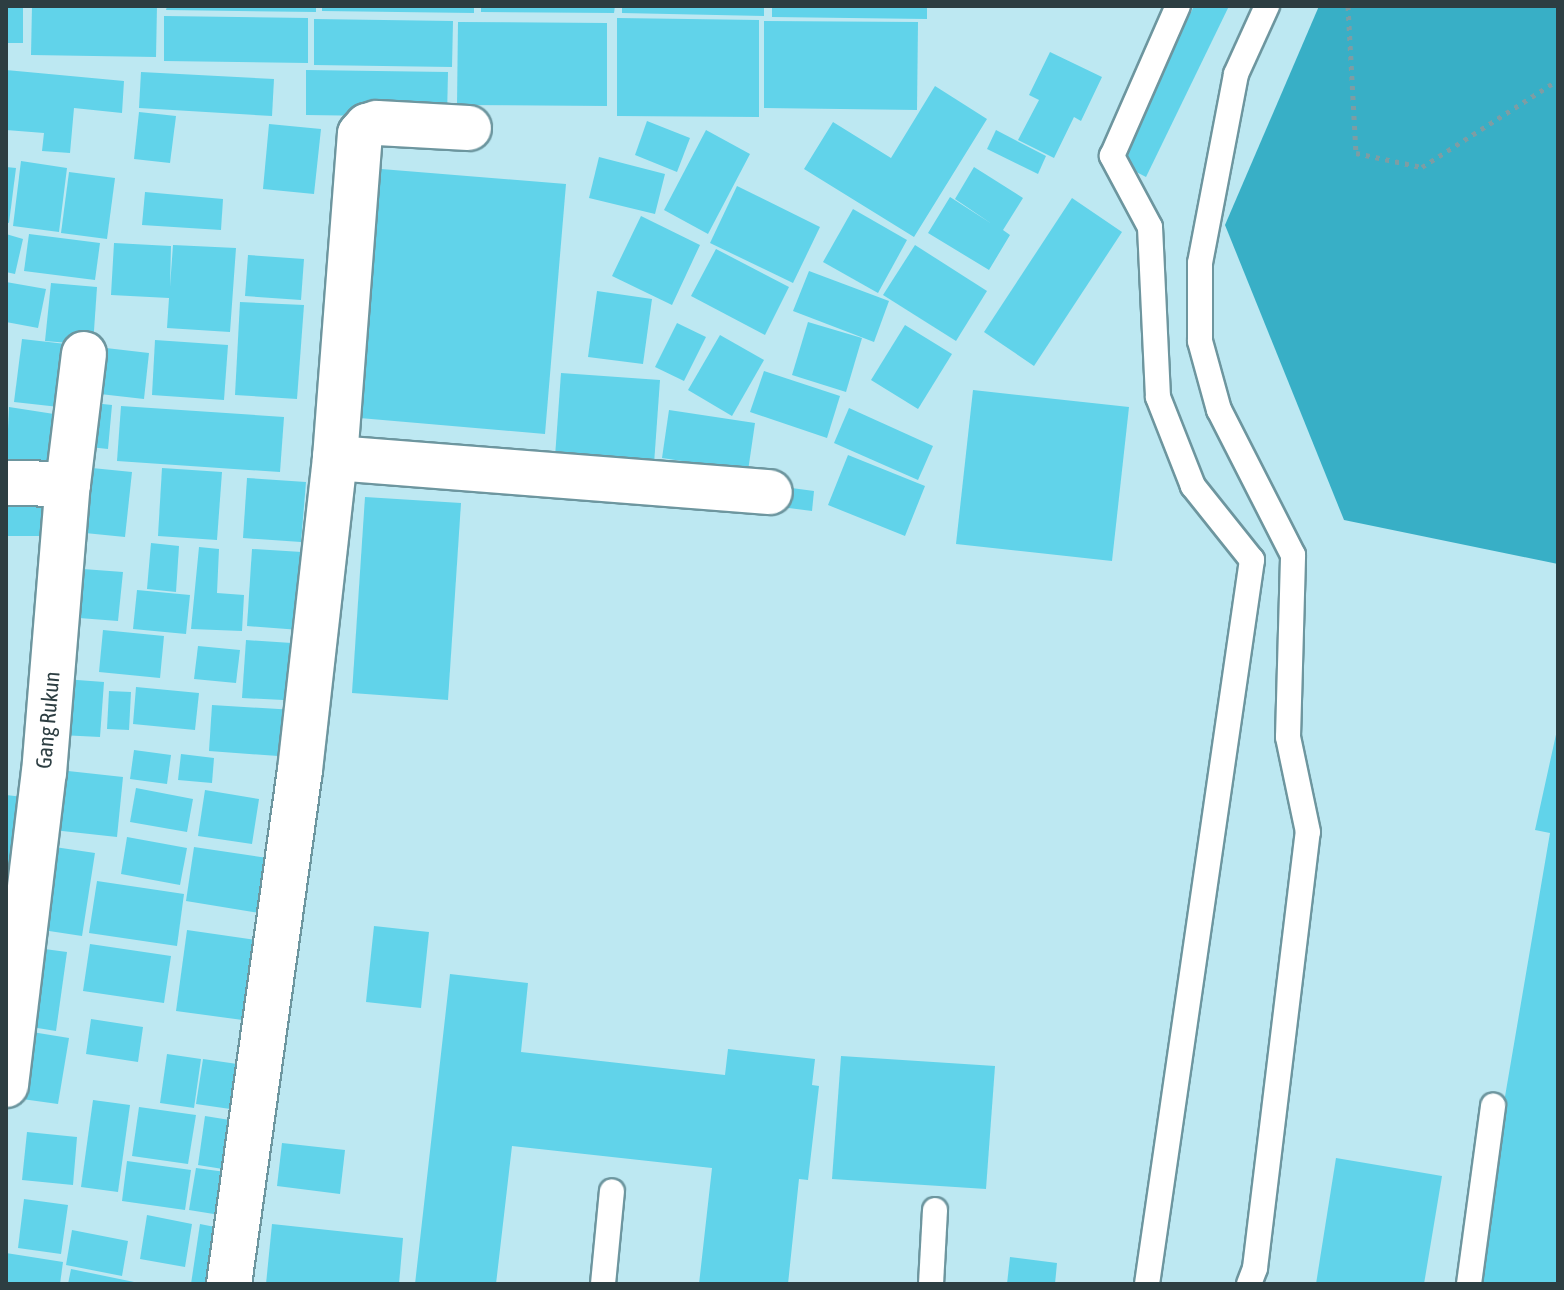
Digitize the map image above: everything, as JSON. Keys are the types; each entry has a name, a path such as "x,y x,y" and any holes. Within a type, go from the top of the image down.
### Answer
{"street":[{"path":"229,1284 300,770 335,458 360,134 367,126 377,123 469,128"},
{"name":"Gang Rukun","path":"6,1085 44,773 68,484 84,354"},
{"path":"335,458 770,492"},
{"path":"6,483 68,484"}],"lane":[{"path":"1147,1284 1252,560 1193,486 1158,397 1150,227 1112,156 1178,6"},
{"path":"1249,1284 1255,1268 1308,832 1288,737 1293,555 1219,410 1200,341 1200,263 1236,74 1267,6"},
{"path":"1469,1284 1493,1106"},
{"path":"603,1284 612,1191"},
{"path":"931,1284 935,1210"}],"path":[{"path":"1348,6 1356,153 1422,167 1558,80"}],"shaded area":[{"path":"1319,6 1558,6 1558,564 1344,520 1225,225"}],"building":[{"path":"6,6 23,6 23,43 6,43"},
{"path":"32,6 157,6 156,57 31,55"},
{"path":"167,6 316,6 316,12 166,10"},
{"path":"322,6 474,6 474,13 322,11"},
{"path":"481,6 615,6 614,13 481,12"},
{"path":"622,6 764,6 764,16 622,13"},
{"path":"772,6 927,6 927,19 772,17"},
{"path":"1194,6 1229,6 1146,177 1117,162"},
{"path":"164,16 308,18 308,63 164,61"},
{"path":"617,18 759,20 759,117 617,116"},
{"path":"314,19 453,21 452,67 314,65"},
{"path":"764,21 918,22 917,110 764,108"},
{"path":"458,22 607,23 607,106 457,105"},
{"path":"1050,52 1102,77 1081,121 1074,117 1054,158 1018,140 1039,100 1029,95"},
{"path":"6,70 124,81 122,113 74,108 70,153 42,151 44,133 6,130"},
{"path":"306,70 448,72 447,117 306,115"},
{"path":"141,72 274,79 272,116 139,108"},
{"path":"935,86 987,119 914,237 804,169 833,122 891,158"},
{"path":"139,112 176,116 170,163 134,159"},
{"path":"647,121 690,138 677,172 635,155"},
{"path":"269,124 321,129 314,194 263,189"},
{"path":"706,130 750,154 708,234 664,210"},
{"path":"996,130 1046,156 1038,174 987,149"},
{"path":"599,157 665,174 655,214 589,198"},
{"path":"21,161 67,168 59,232 13,226"},
{"path":"6,167 16,168 9,223 6,222"},
{"path":"974,167 1023,198 1003,230 1010,235 989,270 928,233 950,197 992,224 955,199"},
{"path":"369,168 566,184 545,434 348,417"},
{"path":"69,172 115,178 107,239 61,233"},
{"path":"737,186 820,227 793,283 710,243"},
{"path":"145,192 223,199 221,230 142,225"},
{"path":"1072,198 1122,232 1034,366 984,332"},
{"path":"853,209 907,240 878,293 823,262"},
{"path":"641,216 700,245 672,305 612,276"},
{"path":"6,234 23,239 15,274 6,272"},
{"path":"29,234 100,243 95,280 24,271"},
{"path":"114,243 171,246 170,287 173,245 236,248 230,332 167,328 169,298 111,295"},
{"path":"915,245 987,291 956,341 883,295"},
{"path":"716,249 789,287 765,335 691,296"},
{"path":"248,255 304,259 301,300 245,296"},
{"path":"809,271 889,301 874,342 793,311"},
{"path":"6,282 46,289 38,328 6,322"},
{"path":"51,283 97,287 93,345 45,341"},
{"path":"597,291 652,299 643,364 588,357"},
{"path":"240,302 304,305 297,399 235,395"},
{"path":"808,322 862,338 846,392 792,375"},
{"path":"677,323 706,337 684,381 655,367"},
{"path":"905,325 952,354 918,409 871,380"},
{"path":"720,335 764,360 732,416 688,390"},
{"path":"22,339 66,344 59,407 14,402"},
{"path":"155,340 228,345 224,400 152,395"},
{"path":"106,348 149,353 144,399 100,394"},
{"path":"764,371 840,396 827,438 750,412"},
{"path":"561,373 660,380 654,464 555,457"},
{"path":"973,390 1129,407 1112,561 956,544"},
{"path":"84,402 112,405 108,449 80,446"},
{"path":"121,406 284,417 280,472 117,461"},
{"path":"9,407 54,414 44,480 6,474"},
{"path":"849,408 933,446 918,480 834,443"},
{"path":"669,410 755,423 748,471 662,458"},
{"path":"848,455 925,486 905,536 828,505"},
{"path":"82,467 132,472 125,537 75,532"},
{"path":"162,468 222,472 217,540 158,536"},
{"path":"247,478 306,482 301,542 243,538"},
{"path":"784,487 814,491 812,511 781,507"},
{"path":"6,490 57,490 57,536 6,536"},
{"path":"365,497 461,503 448,700 352,693"},
{"path":"151,543 179,546 176,592 147,589"},
{"path":"199,547 219,549 217,593 244,595 242,631 191,629"},
{"path":"252,549 318,553 313,631 247,626"},
{"path":"83,569 123,572 118,621 79,618"},
{"path":"137,590 190,595 186,634 133,629"},
{"path":"103,630 164,636 160,678 99,672"},
{"path":"246,640 307,644 303,701 242,698"},
{"path":"198,646 240,650 236,683 194,679"},
{"path":"64,679 104,682 100,737 60,735"},
{"path":"136,687 199,693 195,730 133,724"},
{"path":"109,691 131,692 129,730 107,729"},
{"path":"212,705 295,710 292,757 209,751"},
{"path":"1557,730 1558,1284 1473,1284 1550,833 1535,830"},
{"path":"134,750 171,755 167,784 130,779"},
{"path":"181,754 214,758 212,783 178,780"},
{"path":"59,770 123,777 117,837 53,830"},
{"path":"136,788 193,799 187,832 130,822"},
{"path":"205,790 259,799 252,844 198,836"},
{"path":"6,795 32,798 6,1033"},
{"path":"127,837 187,848 180,885 121,874"},
{"path":"48,846 95,853 82,936 36,929"},
{"path":"194,847 274,859 266,914 186,901"},
{"path":"97,881 184,894 177,946 89,933"},
{"path":"374,926 429,932 421,1008 366,1002"},
{"path":"187,930 262,941 250,1021 176,1011"},
{"path":"90,944 171,956 164,1003 83,991"},
{"path":"37,948 67,952 56,1031 25,1026"},
{"path":"450,974 528,983 521,1052 725,1075 728,1049 815,1059 812,1085 819,1086 808,1180 799,1179 788,1284 699,1284 712,1168 512,1146 496,1284 415,1284"},
{"path":"91,1019 143,1027 138,1062 86,1054"},
{"path":"32,1032 69,1038 58,1104 22,1099"},
{"path":"167,1054 201,1059 194,1108 160,1103"},
{"path":"841,1056 995,1066 986,1189 832,1179"},
{"path":"203,1059 251,1066 244,1111 196,1104"},
{"path":"93,1100 130,1105 118,1192 81,1187"},
{"path":"139,1107 196,1115 188,1164 132,1156"},
{"path":"205,1116 236,1121 229,1170 198,1165"},
{"path":"27,1132 77,1137 73,1185 22,1180"},
{"path":"282,1143 345,1150 340,1194 277,1186"},
{"path":"1336,1158 1442,1176 1424,1284 1316,1284"},
{"path":"127,1161 191,1170 185,1210 122,1201"},
{"path":"196,1168 233,1173 226,1216 189,1210"},
{"path":"24,1199 68,1205 61,1254 18,1248"},
{"path":"147,1215 192,1224 185,1267 140,1259"},
{"path":"200,1224 220,1228 209,1284 191,1284"},
{"path":"272,1224 403,1238 399,1284 266,1284"},
{"path":"72,1230 128,1241 122,1276 66,1265"},
{"path":"6,1253 63,1262 60,1284 6,1284"},
{"path":"1010,1257 1057,1263 1055,1284 1007,1284"},
{"path":"71,1269 139,1283 139,1284 68,1284"}]}
